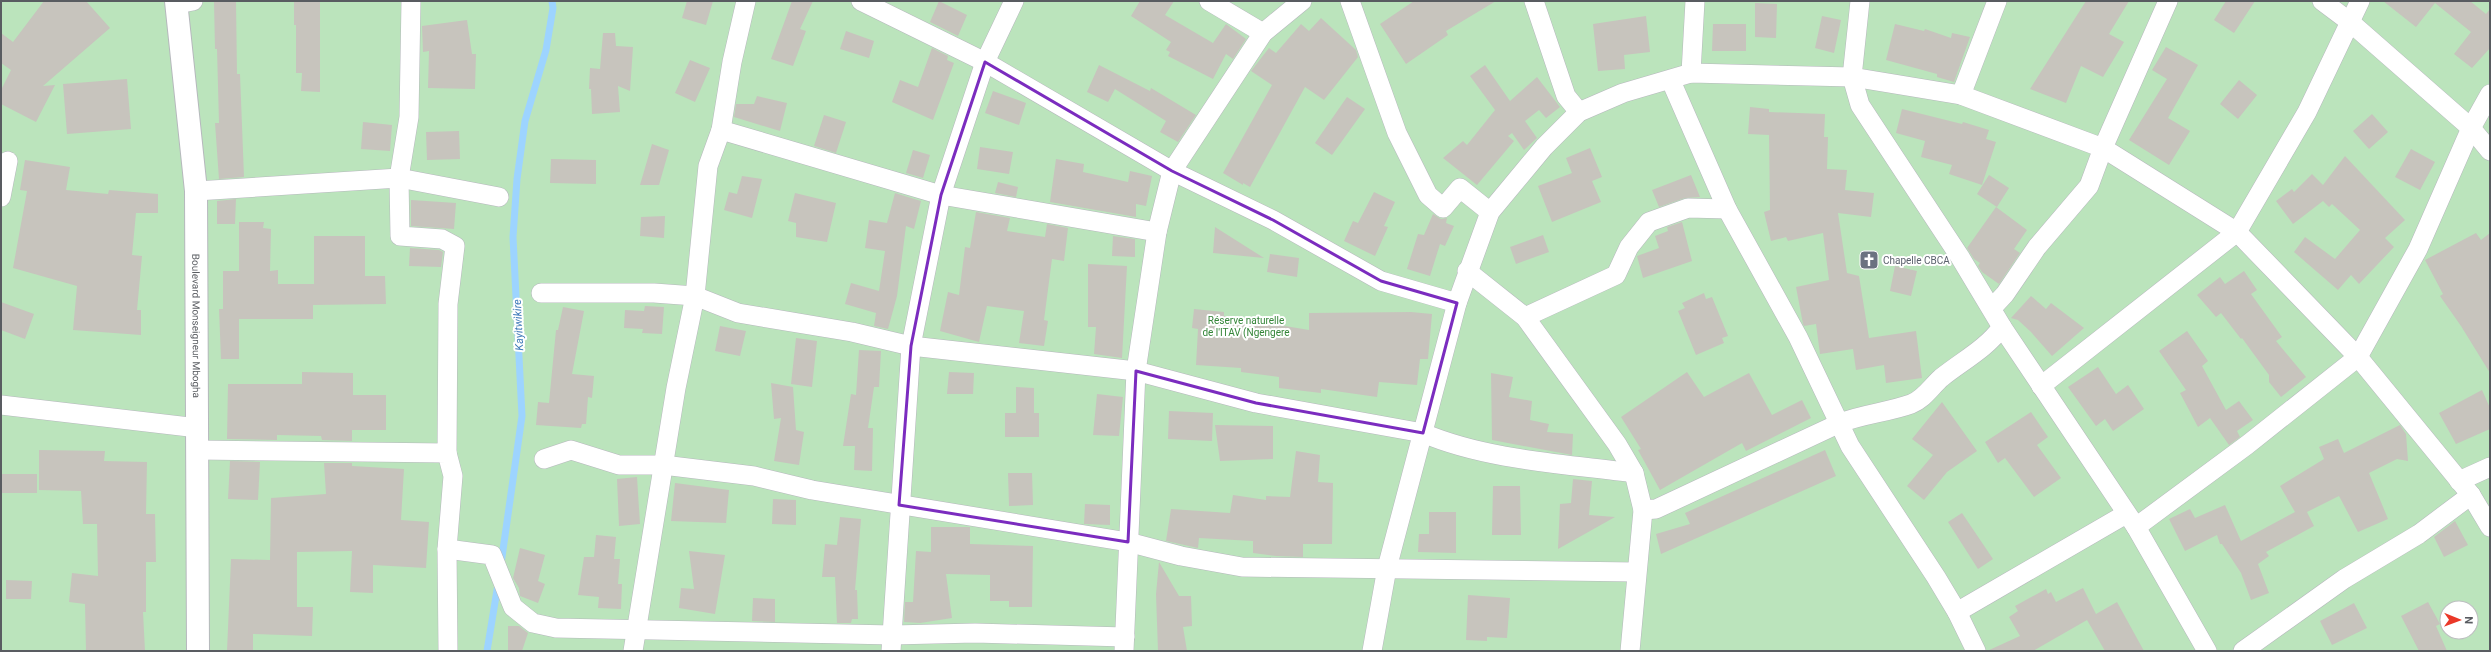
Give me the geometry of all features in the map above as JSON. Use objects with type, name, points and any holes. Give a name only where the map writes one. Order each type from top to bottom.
[{"type":"street","points":[[411,1],[409,117],[399,178],[400,236],[442,239],[455,246],[448,304],[447,453],[453,476],[447,549],[448,651]]},
{"type":"street","points":[[633,651],[676,388],[695,296],[708,166],[721,130],[732,62],[746,1]]},
{"type":"street","points":[[861,1],[985,62],[1172,171],[1273,220],[1381,281],[1457,303]]},
{"type":"street","points":[[892,643],[899,505],[911,346],[941,195],[985,62],[1014,1]]},
{"type":"street","points":[[1209,1],[1263,33]]},
{"type":"street","points":[[447,549],[492,555],[514,607],[533,623],[556,628],[636,630],[892,643],[975,633],[1124,644],[1136,371],[1157,232],[1172,171],[1263,33],[1302,1]]},
{"type":"street","points":[[1350,1],[1397,133],[1428,195],[1443,208],[1460,188],[1490,212]]},
{"type":"street","points":[[1534,1],[1566,96],[1580,112]]},
{"type":"street","points":[[1691,73],[1695,1]]},
{"type":"street","points":[[1860,1],[1852,77],[1860,105],[1992,308],[2002,327],[2131,521],[2207,651]]},
{"type":"street","points":[[1961,95],[1997,1]]},
{"type":"street","points":[[1992,308],[2005,294],[2037,247],[2089,186],[2103,148],[2168,1]]},
{"type":"street","points":[[2322,1],[2350,22],[2471,128],[2490,151]]},
{"type":"street","points":[[2041,386],[2237,232],[2307,112],[2360,1]]},
{"type":"street","name":"Boulevard Monseigneur Mbogha","points":[[182,2],[196,191],[198,651]]},
{"type":"street","points":[[1372,651],[1387,568],[1457,303],[1467,271],[1490,212],[1544,147],[1580,112],[1623,93],[1671,81],[1691,73],[1852,77],[1961,95],[2103,148],[2237,232],[2358,356],[2465,488],[2490,527]]},
{"type":"street","points":[[1671,81],[1727,209],[1798,337],[1850,446],[1957,612],[1976,651]]},
{"type":"street","points":[[1957,612],[2131,521],[2247,445],[2358,356],[2418,249],[2471,128],[2490,94]]},
{"type":"street","points":[[721,130],[941,195],[1157,232]]},
{"type":"street","points":[[1,197],[8,161]]},
{"type":"street","points":[[196,191],[399,178],[498,197]]},
{"type":"street","points":[[1525,317],[1616,275],[1629,248],[1650,222],[1688,208],[1727,209]]},
{"type":"street","points":[[1467,271],[1525,317],[1617,444],[1634,473],[1642,510],[1630,651]]},
{"type":"street","points":[[541,293],[654,293],[695,296],[738,313],[852,332],[911,346],[1136,371],[1256,403],[1423,433],[1439,440],[1506,456],[1634,473]]},
{"type":"street","points":[[1642,510],[1656,509],[1840,423],[1864,414],[1911,404],[1924,396],[1942,378],[1993,339],[2002,327]]},
{"type":"street","points":[[1,405],[198,428]]},
{"type":"street","points":[[198,450],[447,453]]},
{"type":"street","points":[[544,459],[571,450],[619,465],[663,466],[754,476],[812,490],[1128,542],[1181,556],[1242,567],[1636,572]]},
{"type":"street","points":[[2243,651],[2344,579],[2419,534],[2465,488],[2490,467]]},
{"type":"highlighted area","points":[[985,62],[1172,171],[1273,220],[1381,281],[1457,303],[1423,433],[1256,403],[1136,371],[1128,542],[899,505],[911,346],[941,195]]},
{"type":"green space","name":"Réserve naturelle de l'ITAV (Ngengere","points":[[1,1],[2490,1],[2490,651],[1,651]]},
{"type":"building","points":[[44,1],[86,1],[110,28],[43,86],[55,85],[36,122],[1,104],[1,90],[11,70],[1,63],[1,33],[13,42]]},
{"type":"building","points":[[294,1],[320,1],[320,92],[301,91],[302,73],[296,73],[296,25],[294,25]]},
{"type":"building","points":[[687,1],[713,1],[706,25],[682,18]]},
{"type":"building","points":[[792,1],[813,1],[800,29],[806,31],[793,66],[771,59]]},
{"type":"building","points":[[939,1],[967,15],[958,36],[930,22]]},
{"type":"building","points":[[1140,1],[1174,1],[1165,15],[1213,43],[1226,24],[1246,39],[1233,59],[1226,54],[1213,79],[1168,56],[1170,52],[1166,50],[1171,42],[1131,16]]},
{"type":"building","points":[[1414,1],[1496,1],[1446,31],[1448,35],[1406,64],[1380,24]]},
{"type":"building","points":[[2086,1],[2129,1],[2109,34],[2124,42],[2103,77],[2081,66],[2066,103],[2030,89]]},
{"type":"building","points":[[2226,1],[2255,1],[2234,33],[2214,20]]},
{"type":"building","points":[[2383,1],[2470,1],[2486,14],[2490,9],[2490,48],[2472,68],[2454,54],[2471,32],[2435,3],[2416,27]]},
{"type":"building","points":[[214,2],[236,2],[237,74],[240,74],[244,177],[219,179],[215,123],[219,123]]},
{"type":"building","points":[[1755,3],[1777,4],[1776,38],[1755,37]]},
{"type":"building","points":[[1646,16],[1650,52],[1624,55],[1625,69],[1598,71],[1593,24]]},
{"type":"building","points":[[1822,16],[1841,20],[1834,53],[1815,48]]},
{"type":"building","points":[[1321,18],[1356,50],[1358,57],[1324,100],[1305,87],[1250,187],[1243,183],[1243,185],[1223,173],[1272,85],[1251,71],[1269,48],[1276,53],[1301,24],[1309,31]]},
{"type":"building","points":[[467,20],[472,54],[476,54],[475,89],[428,88],[429,51],[423,52],[422,26]]},
{"type":"building","points":[[1713,24],[1746,24],[1746,51],[1712,51]]},
{"type":"building","points":[[1895,24],[1924,31],[1925,29],[1951,38],[1952,33],[1970,37],[1954,82],[1937,77],[1937,74],[1886,60]]},
{"type":"building","points":[[846,31],[874,41],[869,58],[840,49]]},
{"type":"building","points":[[603,33],[615,33],[616,46],[633,47],[630,91],[618,86],[620,112],[592,114],[591,89],[589,89],[590,68],[600,69]]},
{"type":"building","points":[[2166,47],[2198,65],[2168,118],[2190,131],[2169,165],[2129,140],[2167,79],[2152,70]]},
{"type":"building","points":[[932,48],[948,56],[947,60],[954,63],[933,120],[892,102],[900,80],[918,87]]},
{"type":"building","points":[[690,60],[710,68],[695,102],[675,93]]},
{"type":"building","points":[[1099,65],[1150,91],[1151,88],[1196,115],[1178,142],[1160,132],[1166,121],[1115,89],[1108,102],[1087,92]]},
{"type":"building","points":[[1485,65],[1510,101],[1537,77],[1560,107],[1546,118],[1539,110],[1525,121],[1537,138],[1524,150],[1512,133],[1508,136],[1514,141],[1477,185],[1443,158],[1463,141],[1467,145],[1495,110],[1470,76]]},
{"type":"building","points":[[127,79],[131,129],[67,134],[63,84]]},
{"type":"building","points":[[2239,80],[2257,95],[2238,119],[2220,104]]},
{"type":"building","points":[[993,91],[1026,103],[1019,125],[985,113]]},
{"type":"building","points":[[757,96],[787,103],[780,131],[734,117],[736,104],[754,104]]},
{"type":"building","points":[[1347,97],[1365,109],[1332,155],[1315,143]]},
{"type":"building","points":[[1750,107],[1769,109],[1769,112],[1825,114],[1824,137],[1828,137],[1827,169],[1847,170],[1845,190],[1874,193],[1871,217],[1838,213],[1847,273],[1859,276],[1869,338],[1916,331],[1922,378],[1886,383],[1884,365],[1856,370],[1853,349],[1820,354],[1816,324],[1804,326],[1796,287],[1829,280],[1823,233],[1788,241],[1786,237],[1771,241],[1764,212],[1770,210],[1769,135],[1748,134]]},
{"type":"building","points":[[1902,109],[1962,124],[1963,122],[1989,130],[1986,139],[1996,142],[1982,185],[1949,174],[1952,165],[1921,157],[1925,141],[1896,133]]},
{"type":"building","points":[[2372,114],[2388,132],[2369,149],[2353,131]]},
{"type":"building","points":[[824,115],[846,122],[836,153],[814,146]]},
{"type":"building","points":[[363,122],[392,125],[390,151],[361,149]]},
{"type":"building","points":[[459,131],[460,159],[427,160],[426,132]]},
{"type":"building","points":[[652,144],[669,150],[659,185],[640,185]]},
{"type":"building","points":[[980,147],[1013,152],[1009,174],[977,169]]},
{"type":"building","points":[[1590,148],[1602,177],[1592,181],[1601,202],[1552,222],[1538,186],[1572,173],[1566,158]]},
{"type":"building","points":[[2411,149],[2435,162],[2420,190],[2395,177]]},
{"type":"building","points":[[913,150],[930,155],[923,178],[906,173]]},
{"type":"building","points":[[2345,156],[2405,220],[2385,238],[2394,247],[2359,284],[2351,275],[2338,290],[2294,252],[2305,237],[2335,259],[2360,230],[2332,204],[2329,207],[2323,201],[2293,224],[2276,201],[2292,189],[2294,192],[2312,174],[2323,185]]},
{"type":"building","points":[[551,159],[596,160],[596,184],[550,183]]},
{"type":"building","points":[[1056,159],[1084,164],[1083,172],[1128,182],[1130,171],[1152,176],[1146,206],[1136,204],[1136,217],[1050,202]]},
{"type":"building","points":[[25,160],[70,167],[66,190],[108,194],[109,190],[158,194],[158,213],[136,213],[132,255],[142,256],[137,310],[141,310],[141,335],[73,330],[77,286],[13,268],[27,191],[20,190]]},
{"type":"building","points":[[1691,175],[1700,197],[1685,198],[1659,207],[1652,190]]},
{"type":"building","points":[[1989,175],[2009,188],[1997,207],[1977,194]]},
{"type":"building","points":[[742,176],[762,179],[752,218],[724,210],[729,192],[737,194]]},
{"type":"building","points":[[998,182],[1018,187],[1016,197],[995,193]]},
{"type":"building","points":[[1374,192],[1395,202],[1384,226],[1388,227],[1375,256],[1344,241],[1353,221],[1358,223]]},
{"type":"building","points":[[795,193],[836,203],[827,242],[796,237],[796,223],[788,221]]},
{"type":"building","points":[[895,193],[921,201],[914,229],[906,226],[897,296],[888,329],[874,326],[876,313],[845,304],[851,283],[879,291],[885,251],[865,248],[869,220],[887,223]]},
{"type":"building","points":[[236,199],[235,224],[217,224],[217,201]]},
{"type":"building","points":[[411,200],[456,203],[454,229],[411,226]]},
{"type":"building","points":[[1996,207],[2027,230],[2014,249],[2020,253],[1999,284],[1982,272],[1978,266],[1980,263],[1974,259],[1967,248]]},
{"type":"building","points":[[976,212],[1010,218],[1007,231],[1045,237],[1047,224],[1068,228],[1064,261],[1052,259],[1044,320],[1048,321],[1044,346],[1019,343],[1024,311],[987,306],[979,342],[940,331],[948,292],[959,295],[965,247],[970,248]]},
{"type":"building","points":[[1433,214],[1441,219],[1447,218],[1446,223],[1454,226],[1445,246],[1440,244],[1430,276],[1407,269],[1418,234],[1424,235]]},
{"type":"building","points":[[665,216],[664,238],[640,236],[641,217]]},
{"type":"building","points":[[239,222],[264,222],[263,228],[271,229],[270,271],[278,270],[278,284],[314,284],[314,236],[365,236],[365,276],[385,276],[386,304],[313,305],[313,319],[239,319],[239,359],[221,359],[219,309],[223,309],[223,271],[239,271]]},
{"type":"building","points":[[1682,222],[1692,261],[1643,278],[1637,256],[1659,248],[1655,236],[1668,231],[1667,227]]},
{"type":"building","points":[[1215,227],[1264,258],[1213,253]]},
{"type":"building","points":[[2476,233],[2481,240],[2490,233],[2490,373],[2461,326],[2440,296],[2443,294],[2425,260]]},
{"type":"building","points":[[1543,235],[1549,252],[1516,264],[1510,247]]},
{"type":"building","points":[[1113,236],[1135,239],[1135,257],[1112,256]]},
{"type":"building","points":[[410,248],[439,250],[443,252],[441,267],[409,266]]},
{"type":"building","points":[[1270,254],[1299,258],[1297,277],[1267,272]]},
{"type":"building","points":[[1088,264],[1127,266],[1122,358],[1094,354],[1096,327],[1088,327]]},
{"type":"building","points":[[1895,266],[1917,271],[1911,296],[1890,291]]},
{"type":"building","points":[[2244,271],[2257,290],[2251,294],[2282,337],[2276,341],[2306,377],[2281,397],[2269,382],[2269,375],[2242,338],[2241,339],[2221,313],[2216,317],[2197,295],[2220,277],[2225,284]]},
{"type":"building","points":[[1704,293],[1706,299],[1712,297],[1728,336],[1722,338],[1724,343],[1696,355],[1678,311],[1685,308],[1682,303]]},
{"type":"building","points":[[2031,296],[2046,309],[2051,303],[2084,328],[2052,356],[2031,332],[2018,320],[2011,318]]},
{"type":"building","points":[[1,302],[34,314],[25,339],[1,330]]},
{"type":"building","points":[[645,306],[664,307],[662,334],[642,333],[643,329],[624,328],[625,310],[644,311]]},
{"type":"building","points":[[563,307],[584,311],[572,374],[594,376],[592,398],[588,397],[586,424],[582,424],[581,428],[536,425],[538,402],[549,403],[556,330],[558,330]]},
{"type":"building","points":[[1194,309],[1224,312],[1224,316],[1309,330],[1309,313],[1411,312],[1432,314],[1428,359],[1420,359],[1417,385],[1379,382],[1377,397],[1321,389],[1321,393],[1279,388],[1279,377],[1241,372],[1241,368],[1196,365],[1198,329],[1192,328]]},
{"type":"building","points":[[720,326],[746,331],[740,356],[715,351]]},
{"type":"building","points":[[2187,331],[2208,361],[2202,366],[2226,410],[2239,401],[2253,420],[2237,431],[2240,437],[2229,445],[2210,418],[2198,427],[2180,393],[2186,390],[2159,351]]},
{"type":"building","points":[[796,338],[817,341],[812,387],[791,384]]},
{"type":"building","points":[[859,350],[881,351],[879,387],[874,387],[868,428],[873,428],[872,471],[854,470],[855,446],[843,446],[851,394],[856,395]]},
{"type":"building","points":[[2098,367],[2116,394],[2128,385],[2144,409],[2113,431],[2105,419],[2096,426],[2068,387]]},
{"type":"building","points":[[302,372],[353,373],[353,395],[386,395],[386,430],[352,430],[352,441],[322,440],[321,436],[277,435],[277,440],[227,439],[228,384],[302,384]]},
{"type":"building","points":[[949,372],[974,373],[973,394],[947,394]]},
{"type":"building","points":[[1687,372],[1704,397],[1749,373],[1772,415],[1802,400],[1811,418],[1746,451],[1742,443],[1660,490],[1638,450],[1641,449],[1621,417]]},
{"type":"building","points":[[1491,373],[1513,377],[1509,397],[1532,401],[1530,420],[1549,424],[1547,432],[1573,434],[1572,455],[1492,440]]},
{"type":"building","points":[[771,383],[793,387],[796,430],[804,432],[799,465],[774,461],[781,418],[774,419]]},
{"type":"building","points":[[1016,387],[1034,388],[1034,413],[1039,413],[1039,437],[1005,437],[1005,413],[1016,413]]},
{"type":"building","points":[[2482,390],[2490,408],[2490,429],[2456,444],[2439,413]]},
{"type":"building","points":[[1097,394],[1123,397],[1119,436],[1093,435]]},
{"type":"building","points":[[1942,402],[1977,451],[1947,472],[1924,500],[1907,486],[1933,455],[1912,439]]},
{"type":"building","points":[[1169,411],[1213,413],[1212,441],[1168,439]]},
{"type":"building","points":[[2031,412],[2048,437],[2037,445],[2061,478],[2034,497],[2005,458],[1998,463],[1985,442]]},
{"type":"building","points":[[1215,425],[1273,426],[1273,459],[1220,461]]},
{"type":"building","points":[[2400,425],[2406,434],[2408,461],[2397,459],[2369,473],[2388,519],[2358,532],[2339,496],[2307,512],[2314,526],[2266,552],[2269,556],[2258,564],[2269,593],[2251,600],[2241,573],[2222,544],[2220,544],[2217,535],[2185,551],[2169,519],[2190,509],[2195,518],[2225,505],[2241,541],[2295,512],[2280,486],[2324,459],[2319,447],[2338,439],[2344,453]]},
{"type":"building","points":[[39,450],[105,451],[104,461],[147,462],[146,514],[155,514],[156,562],[146,562],[146,612],[143,612],[145,651],[86,651],[85,604],[69,602],[72,573],[98,576],[97,524],[83,524],[81,491],[39,490]]},
{"type":"building","points":[[1825,450],[1836,476],[1661,554],[1656,534],[1690,524],[1685,513]]},
{"type":"building","points":[[1296,451],[1320,455],[1318,482],[1333,483],[1332,544],[1303,544],[1303,557],[1253,553],[1253,541],[1199,538],[1198,548],[1166,541],[1171,509],[1230,513],[1233,495],[1266,500],[1266,496],[1290,497]]},
{"type":"building","points":[[230,461],[260,462],[258,500],[228,499]]},
{"type":"building","points":[[324,463],[352,463],[352,466],[404,469],[401,520],[429,522],[426,568],[373,565],[373,593],[350,592],[352,551],[297,552],[297,607],[313,607],[312,636],[253,634],[253,651],[227,651],[231,559],[270,560],[271,498],[326,494]]},
{"type":"building","points":[[1008,473],[1032,473],[1033,505],[1009,506]]},
{"type":"building","points":[[1,474],[37,474],[37,493],[1,493]]},
{"type":"building","points":[[637,477],[640,524],[619,526],[617,479]]},
{"type":"building","points":[[1573,479],[1592,481],[1589,515],[1615,517],[1558,549],[1560,504],[1571,503]]},
{"type":"building","points":[[675,483],[729,490],[726,523],[671,521]]},
{"type":"building","points":[[1493,486],[1520,486],[1521,535],[1492,535]]},
{"type":"building","points":[[773,499],[796,500],[796,525],[772,524]]},
{"type":"building","points":[[1085,504],[1110,505],[1110,525],[1084,524]]},
{"type":"building","points":[[1429,512],[1456,512],[1456,553],[1418,552],[1419,534],[1429,534]]},
{"type":"building","points":[[1962,513],[1993,559],[1978,569],[1948,522]]},
{"type":"building","points":[[840,517],[861,519],[855,590],[857,590],[858,619],[852,619],[851,623],[837,623],[835,577],[822,577],[825,544],[837,545]]},
{"type":"building","points":[[2455,521],[2468,545],[2444,557],[2434,537]]},
{"type":"building","points":[[931,527],[970,527],[970,544],[1033,546],[1032,607],[1009,607],[1009,601],[990,601],[990,575],[946,574],[952,618],[920,623],[904,622],[905,602],[913,602],[916,551],[931,552]]},
{"type":"building","points":[[596,535],[616,537],[614,559],[620,559],[618,584],[622,584],[621,609],[598,608],[599,597],[578,595],[584,557],[594,557]]},
{"type":"building","points":[[520,548],[545,555],[538,581],[545,584],[538,603],[520,596],[519,588],[513,578]]},
{"type":"building","points":[[689,551],[725,555],[715,614],[679,608],[681,588],[694,589]]},
{"type":"building","points":[[1159,562],[1179,596],[1191,596],[1192,626],[1183,627],[1187,651],[1158,651],[1156,594]]},
{"type":"building","points":[[6,580],[32,581],[31,599],[6,599]]},
{"type":"building","points":[[2083,588],[2096,614],[2117,602],[2144,651],[2105,651],[2087,620],[2033,651],[1987,651],[2020,636],[2009,617],[2018,611],[2015,606],[2046,589],[2048,594],[2051,592],[2056,602]]},
{"type":"building","points":[[1468,595],[1510,598],[1507,638],[1487,637],[1487,641],[1466,640]]},
{"type":"building","points":[[753,598],[775,599],[775,622],[752,621]]},
{"type":"building","points":[[2428,602],[2439,622],[2439,624],[2436,626],[2439,633],[2439,640],[2442,640],[2447,651],[2419,651],[2401,616]]},
{"type":"building","points":[[2354,603],[2367,628],[2332,645],[2320,621]]},
{"type":"building","points":[[508,626],[519,626],[528,633],[522,651],[508,651]]},
{"type":"waterway","name":"Kayitwikire","points":[[501,564],[522,416],[513,237],[517,179],[525,121],[546,50],[553,8],[552,1]]},
{"type":"waterway","name":"Kayitwikire","points":[[487,651],[498,584]]},
{"type":"place","name":"Chapelle CBCA","points":[[1869,260]]}]
